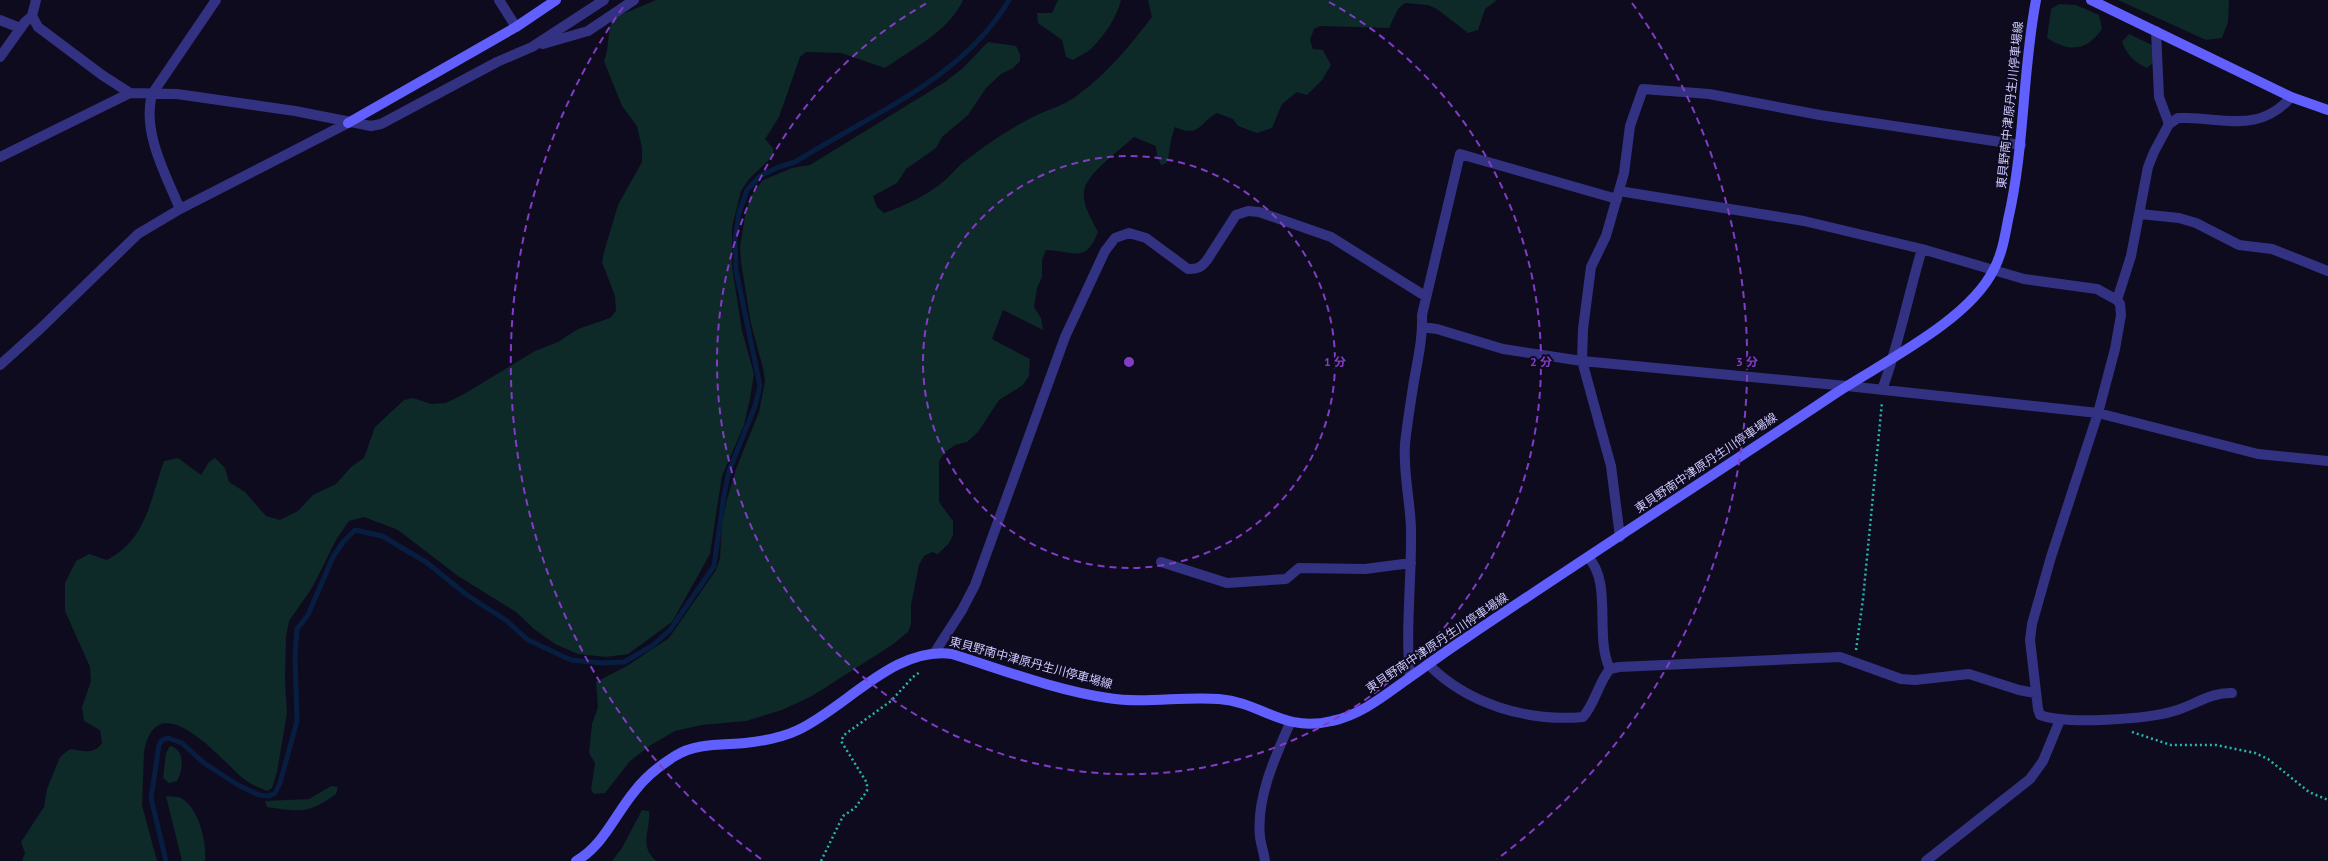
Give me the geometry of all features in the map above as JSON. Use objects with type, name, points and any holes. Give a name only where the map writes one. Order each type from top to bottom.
[{"type":"main road","points":[[348,123],[516,26],[556,0]]},
{"type":"main road","name":"東貝野南中津原丹生川停車場線","points":[[576,861],[594,848],[634,792],[649,775],[676,755],[690,749],[715,744],[772,740],[796,731],[814,722],[900,663],[935,652],[952,654],[1050,684],[1105,698],[1124,700],[1221,699],[1240,704],[1290,723],[1311,724],[1334,721],[1379,700],[1428,664],[1588,557],[1956,315],[1978,294],[1993,271],[2014,195],[2021,145],[2030,40],[2036,0]]},
{"type":"main road","points":[[2091,0],[2291,97],[2328,110]]},
{"type":"street","points":[[0,57],[20,28],[32,16],[36,0]]},
{"type":"street","points":[[180,209],[152,137],[148,110],[152,94],[216,0]]},
{"type":"street","points":[[499,0],[516,26]]},
{"type":"street","points":[[532,47],[604,0]]},
{"type":"street","points":[[0,157],[130,93],[177,94],[288,110],[348,123],[371,126],[381,124],[497,62],[532,47],[588,31],[634,0]]},
{"type":"street","points":[[32,16],[38,27],[102,75],[130,93]]},
{"type":"street","points":[[0,20],[20,28]]},
{"type":"street","points":[[2156,31],[2159,97],[2169,124]]},
{"type":"street","points":[[1620,537],[1611,466],[1582,361],[1583,329],[1591,267],[1604,242],[1618,195],[1624,173],[1630,126],[1643,88],[1709,94],[1820,115],[2021,145]]},
{"type":"street","points":[[2232,692],[2220,692],[2185,707],[2161,714],[2060,720],[2040,715],[2035,693],[2030,640],[2032,624],[2051,557],[2098,413],[2115,349],[2121,314],[2117,300],[2131,256],[2148,167],[2162,133],[2169,124],[2178,118],[2246,122],[2258,120],[2277,112],[2291,97]]},
{"type":"street","points":[[0,365],[40,329],[138,234],[180,209],[348,123]]},
{"type":"street","points":[[1410,677],[1407,648],[1410,607],[1411,527],[1404,463],[1413,386],[1422,341],[1422,315],[1460,154],[1618,195],[1777,216],[1922,249],[2024,279],[2097,289],[2117,300]]},
{"type":"street","points":[[935,652],[962,610],[975,586],[1065,337],[1100,260],[1115,238],[1129,233],[1146,238],[1188,269],[1196,269],[1202,266],[1207,260],[1236,215],[1248,211],[1259,212],[1331,237],[1426,296]]},
{"type":"street","points":[[2140,214],[2179,218],[2196,223],[2239,244],[2272,249],[2328,271]]},
{"type":"street","points":[[1882,390],[1894,356],[1908,294],[1922,249]]},
{"type":"street","points":[[1422,327],[1437,329],[1503,349],[1582,361],[1847,386],[2098,413],[2258,454],[2328,461]]},
{"type":"street","points":[[1588,557],[1598,572],[1605,655],[1610,669]]},
{"type":"street","points":[[1161,562],[1227,583],[1286,578],[1299,568],[1365,569],[1411,563]]},
{"type":"street","points":[[1428,664],[1449,682],[1489,704],[1510,711],[1531,715],[1584,717],[1589,710],[1605,675],[1610,669],[1813,658],[1840,658],[1853,660],[1901,679],[1914,680],[1969,674],[2019,690],[2035,693]]},
{"type":"street","points":[[1926,861],[2030,779],[2043,761],[2060,720]]},
{"type":"street","points":[[1265,861],[1260,836],[1261,808],[1270,774],[1290,723]]},
{"type":"path","points":[[1853,660],[1863,599],[1882,390]]},
{"type":"path","points":[[821,861],[844,816],[855,808],[867,791],[867,783],[842,741],[844,735],[891,701],[913,677],[926,669]]},
{"type":"path","points":[[2127,730],[2170,745],[2216,745],[2255,752],[2273,762],[2309,792],[2328,800]]},
{"type":"green space","points":[[656,0],[963,0],[949,21],[939,30],[885,68],[841,53],[806,52],[800,57],[779,117],[765,139],[773,148],[773,156],[749,179],[741,191],[732,227],[732,267],[742,331],[754,374],[744,425],[722,476],[710,554],[672,622],[628,654],[606,657],[578,654],[555,644],[534,629],[516,612],[458,576],[398,530],[364,517],[349,521],[336,540],[312,588],[289,621],[286,637],[285,680],[287,713],[277,772],[272,788],[267,791],[244,779],[216,752],[187,730],[173,724],[161,724],[151,733],[144,752],[142,805],[157,861],[22,861],[25,853],[21,842],[44,807],[47,789],[60,757],[70,749],[92,751],[99,747],[102,743],[100,730],[84,721],[82,707],[91,681],[90,667],[65,611],[65,583],[76,561],[89,554],[107,560],[131,541],[139,530],[145,517],[164,461],[178,458],[201,475],[209,462],[215,458],[225,468],[229,482],[245,492],[266,516],[280,520],[298,511],[313,495],[336,484],[351,467],[364,458],[375,427],[404,400],[413,398],[431,404],[446,403],[464,394],[535,351],[558,342],[578,329],[610,318],[616,311],[615,296],[602,262],[618,205],[642,162],[642,148],[637,126],[622,106],[604,61],[613,18]]},
{"type":"green space","points":[[1058,0],[1121,0],[1110,26],[1097,43],[1090,50],[1073,60],[1066,57],[1062,40],[1038,23],[1037,13],[1052,13]]},
{"type":"green space","points":[[1148,0],[1497,0],[1485,9],[1478,30],[1468,33],[1437,9],[1428,5],[1405,3],[1398,9],[1389,28],[1320,26],[1314,29],[1310,40],[1313,49],[1323,50],[1331,65],[1322,80],[1307,95],[1297,92],[1282,104],[1272,128],[1257,133],[1238,126],[1233,119],[1217,113],[1195,130],[1183,130],[1175,127],[1167,163],[1161,165],[1157,156],[1156,146],[1134,137],[1097,169],[1086,184],[1084,191],[1084,202],[1098,232],[1093,242],[1084,252],[1072,253],[1046,250],[1042,260],[1042,277],[1037,288],[1034,307],[1041,318],[1043,330],[1003,310],[992,339],[1030,359],[1029,376],[1023,385],[999,400],[978,432],[967,442],[955,445],[945,452],[939,461],[939,502],[953,521],[953,535],[949,543],[938,554],[932,552],[924,556],[919,565],[911,605],[911,624],[908,632],[892,645],[812,696],[782,710],[746,721],[702,725],[675,731],[651,745],[630,761],[605,793],[594,794],[591,790],[595,763],[589,753],[592,724],[598,707],[596,682],[627,666],[669,638],[716,570],[720,558],[722,524],[727,499],[736,469],[759,412],[765,381],[751,324],[740,247],[750,197],[763,180],[792,168],[810,165],[945,82],[963,68],[988,42],[1016,46],[1020,54],[1020,61],[1013,68],[1001,74],[986,88],[968,115],[942,137],[936,148],[906,169],[897,183],[873,196],[877,207],[884,213],[925,195],[948,178],[962,163],[1000,136],[1039,114],[1060,106],[1090,86],[1118,58],[1152,17]]},
{"type":"green space","points":[[2118,0],[2229,0],[2228,22],[2222,38],[2206,40]]},
{"type":"green space","points":[[2059,4],[2076,5],[2099,15],[2102,29],[2096,37],[2083,46],[2070,47],[2055,43],[2047,38],[2051,9]]},
{"type":"green space","points":[[2129,34],[2152,45],[2153,63],[2147,68],[2132,58],[2124,47],[2122,42]]},
{"type":"green space","points":[[170,746],[179,752],[182,767],[177,781],[169,783],[163,778],[166,753]]},
{"type":"green space","points":[[331,786],[338,787],[336,794],[318,805],[304,810],[288,810],[267,807],[265,801],[309,799]]},
{"type":"green space","points":[[166,796],[181,798],[193,810],[203,836],[205,845],[205,861],[182,861]]},
{"type":"green space","points":[[642,810],[649,811],[646,843],[651,855],[656,861],[612,861],[622,848]]},
{"type":"waterway","points":[[166,861],[151,798],[159,745],[162,740],[168,738],[182,743],[204,763],[238,785],[259,795],[269,796],[275,793],[280,783],[297,721],[295,656],[297,629],[308,615],[333,557],[343,542],[355,530],[382,536],[426,562],[467,595],[507,621],[528,640],[571,660],[602,663],[624,662],[652,646],[670,630],[714,566],[729,471],[755,406],[760,386],[736,270],[735,240],[739,213],[747,190],[760,176],[779,167],[795,162],[883,111],[941,73],[967,52],[990,27],[1009,0]]}]
